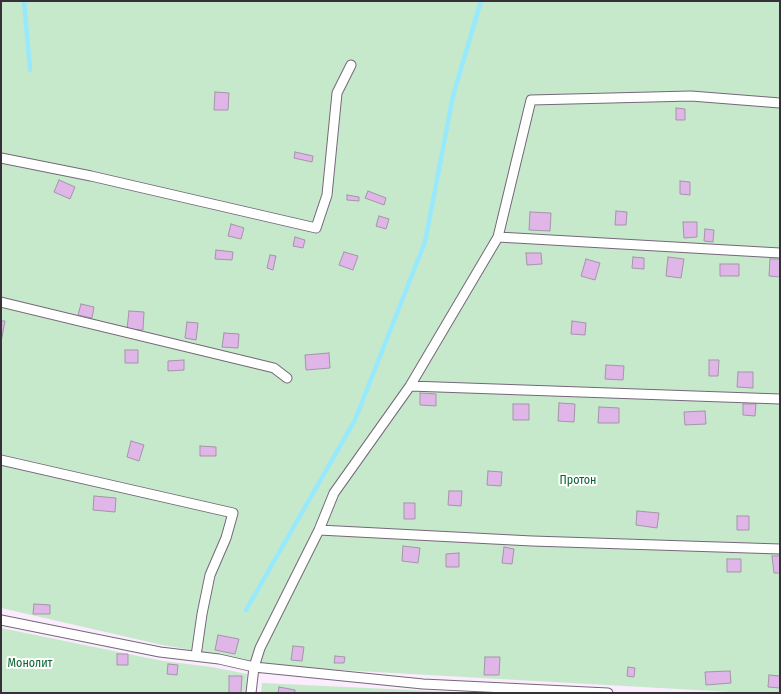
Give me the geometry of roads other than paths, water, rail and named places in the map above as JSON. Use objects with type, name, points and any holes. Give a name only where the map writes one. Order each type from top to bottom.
[{"type":"lane","points":[[1,158],[91,176],[316,228],[327,195],[337,93],[351,65]]},
{"type":"lane","points":[[252,693],[254,668],[260,648],[319,530],[334,493],[410,386],[498,237],[531,100],[691,96],[780,103]]},
{"type":"lane","points":[[498,237],[780,253]]},
{"type":"lane","points":[[1,302],[274,368],[287,378]]},
{"type":"lane","points":[[410,386],[780,399]]},
{"type":"lane","points":[[1,460],[233,513],[226,538],[210,575],[202,614],[196,656]]},
{"type":"lane","points":[[319,530],[532,540],[780,549]]},
{"type":"lane","points":[[1,620],[160,652],[219,659],[254,668],[423,684],[608,693]]},
{"type":"waterway","points":[[24,1],[30,70]]},
{"type":"waterway","points":[[246,610],[355,420],[425,242],[453,96],[481,1]]},
{"type":"park label","name":"Протон","points":[[578,481]]},
{"type":"park label","name":"Монолит","points":[[30,664]]}]
